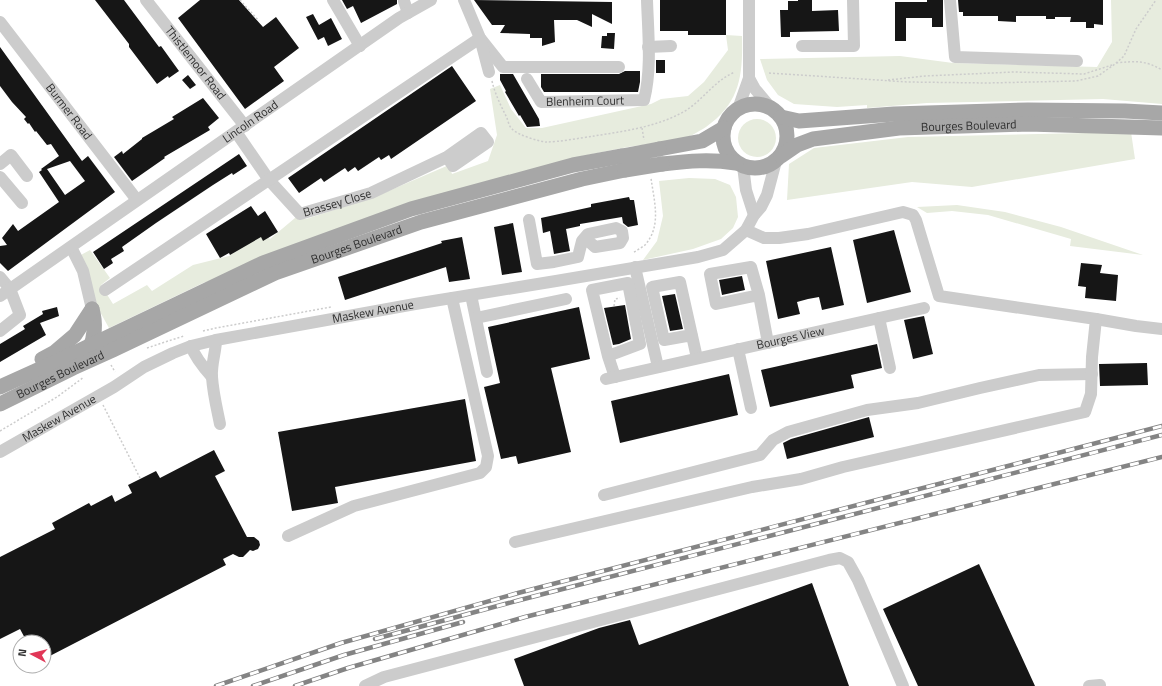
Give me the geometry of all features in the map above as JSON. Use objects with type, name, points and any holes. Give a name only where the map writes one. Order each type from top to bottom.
[{"type":"main road","points":[[751,104],[761,105],[776,113],[786,126],[786,146],[778,158],[770,165],[761,168],[752,168],[740,164],[727,152],[724,144],[724,128],[728,119],[738,109],[751,104]]},
{"type":"main road","name":"Bourges Boulevard","points":[[776,113],[799,121],[894,114],[1028,110],[1162,113]]},
{"type":"main road","name":"Bourges Boulevard","points":[[778,158],[797,145],[813,139],[899,128],[1028,124],[1162,128]]},
{"type":"main road","name":"Bourges Boulevard","points":[[0,404],[81,364],[275,273],[421,222],[582,179],[659,149],[702,141],[724,128]]},
{"type":"main road","name":"Bourges Boulevard","points":[[0,386],[92,345],[263,263],[411,209],[573,165],[624,163],[662,164],[697,160],[718,160],[740,164]]},
{"type":"main road","points":[[81,364],[86,359],[94,340],[94,317],[92,309]]},
{"type":"main road","points":[[0,386],[54,352],[75,335],[92,309]]},
{"type":"street","name":"Thistlemoor Road","points":[[146,0],[241,129]]},
{"type":"street","points":[[333,0],[360,46]]},
{"type":"street","name":"Lincoln Road","points":[[5,292],[399,18],[431,0]]},
{"type":"street","points":[[464,0],[475,41],[489,72]]},
{"type":"street","points":[[647,0],[648,47],[671,46]]},
{"type":"street","points":[[738,109],[749,78],[749,0]]},
{"type":"street","points":[[802,46],[854,46],[853,0]]},
{"type":"street","points":[[950,0],[955,57],[1077,61]]},
{"type":"street","points":[[404,1],[408,13]]},
{"type":"street","name":"Burmer Road","points":[[0,22],[137,200]]},
{"type":"street","points":[[475,41],[503,66],[619,67]]},
{"type":"street","points":[[105,290],[475,41]]},
{"type":"street","name":"Blenheim Court","points":[[527,79],[541,102],[644,100],[647,88],[648,47]]},
{"type":"street","points":[[749,78],[776,113]]},
{"type":"street","name":"Brassey Close","points":[[241,129],[269,180],[300,214],[371,193],[447,157]]},
{"type":"street","points":[[0,164],[11,155],[27,176]]},
{"type":"street","name":"Maskew Avenue","points":[[0,452],[114,387],[144,367],[191,346],[216,340],[452,298],[635,268],[723,250],[746,230],[754,215],[761,207],[767,195],[778,158]]},
{"type":"street","points":[[740,164],[754,215]]},
{"type":"street","points":[[0,177],[22,203]]},
{"type":"street","points":[[746,230],[764,238],[779,238],[808,234],[903,212],[908,213],[913,215],[916,220],[938,296],[1162,329]]},
{"type":"street","points":[[530,220],[537,264],[578,257],[582,241],[585,238]]},
{"type":"street","points":[[71,247],[82,271],[92,309]]},
{"type":"street","points":[[554,262],[556,281]]},
{"type":"street","points":[[635,268],[658,367]]},
{"type":"street","points":[[0,277],[5,292],[20,315],[0,331]]},
{"type":"street","points":[[692,335],[664,340],[652,287],[680,282],[692,335],[697,358]]},
{"type":"street","points":[[628,283],[640,344],[608,356],[592,290],[628,283]]},
{"type":"street","points":[[471,295],[487,372]]},
{"type":"street","points":[[759,295],[768,343]]},
{"type":"street","points":[[288,536],[354,506],[480,472],[486,467],[488,456],[452,298]]},
{"type":"street","points":[[476,318],[566,299]]},
{"type":"street","name":"Bourges View","points":[[608,356],[610,378],[924,308]]},
{"type":"street","points":[[878,318],[890,368]]},
{"type":"street","points":[[515,542],[752,487],[801,480],[843,467],[1085,412],[1091,394],[1092,357],[1096,319]]},
{"type":"street","points":[[216,340],[212,377],[220,424]]},
{"type":"street","points":[[191,346],[205,370],[212,377]]},
{"type":"street","points":[[738,349],[751,408]]},
{"type":"street","points":[[604,495],[760,455],[772,440],[788,432],[867,410],[918,403],[1039,375],[1092,374]]},
{"type":"street","points":[[365,686],[384,677],[840,558],[848,562],[858,580],[903,686]]},
{"type":"path","points":[[240,0],[259,21]]},
{"type":"path","points":[[243,3],[246,0]]},
{"type":"path","points":[[769,73],[908,82],[987,83],[1076,81],[1098,76],[1124,56],[1136,29],[1155,0]]},
{"type":"path","points":[[883,80],[925,76],[1014,72],[1084,74],[1115,64],[1137,61],[1154,65],[1162,70]]},
{"type":"path","points":[[489,72],[494,89],[512,129],[528,138],[546,142],[642,128],[665,121],[686,111],[719,82],[735,72]]},
{"type":"path","points":[[642,128],[644,140]]},
{"type":"path","points":[[634,252],[644,245],[653,232],[656,217],[651,177]]},
{"type":"path","points":[[614,306],[615,299]]},
{"type":"path","points":[[111,365],[115,373]]},
{"type":"path","points":[[102,403],[140,478]]},
{"type":"shaded area","points":[[1111,0],[1162,0],[1162,104],[1103,99],[927,103],[867,108],[867,105],[837,107],[794,104],[778,95],[767,80],[760,59],[900,56],[953,63],[1097,67],[1112,42]]},
{"type":"shaded area","points":[[726,35],[742,36],[742,64],[737,88],[733,98],[717,118],[706,127],[686,138],[621,148],[574,158],[203,283],[109,328],[94,301],[79,256],[90,250],[110,278],[101,285],[113,304],[147,285],[152,291],[193,265],[229,256],[263,232],[270,239],[295,218],[306,219],[372,198],[449,165],[452,174],[488,161],[497,135],[490,89],[500,85],[511,109],[526,128],[542,128],[651,104],[661,99],[688,96],[704,82],[728,50]]},
{"type":"shaded area","points":[[753,119],[761,119],[771,124],[775,131],[775,145],[771,152],[761,157],[753,157],[743,152],[741,149],[738,142],[738,134],[743,124],[746,122]]},
{"type":"shaded area","points":[[1131,132],[1135,159],[972,187],[912,182],[787,200],[789,164],[814,148],[908,137]]},
{"type":"shaded area","points":[[689,178],[715,179],[730,185],[736,197],[738,217],[733,228],[721,239],[693,249],[643,260],[657,241],[663,216],[659,181]]},
{"type":"shaded area","points":[[957,205],[1005,212],[1061,227],[1143,255],[1070,246],[1071,239],[988,215],[952,211],[927,213],[917,207]]},
{"type":"building","points":[[95,0],[124,0],[179,71],[169,78],[168,76],[157,84],[129,47],[129,44]]},
{"type":"building","points":[[200,0],[239,0],[263,27],[276,17],[299,48],[274,67],[284,81],[245,109],[178,18]]},
{"type":"building","points":[[342,0],[397,0],[397,4],[361,23],[353,6],[347,9]]},
{"type":"building","points":[[474,0],[612,2],[612,24],[592,14],[592,27],[577,20],[554,20],[555,42],[542,46],[542,38],[530,38],[530,34],[500,33],[505,25],[492,25]]},
{"type":"building","points":[[660,0],[726,0],[726,35],[688,35],[688,31],[660,31]]},
{"type":"building","points":[[812,0],[812,11],[838,10],[839,31],[790,32],[790,37],[781,37],[780,10],[788,10],[788,1]]},
{"type":"building","points":[[927,0],[943,0],[943,27],[932,27],[932,18],[906,18],[906,41],[895,41],[895,2],[927,2]]},
{"type":"building","points":[[958,0],[1103,0],[1103,25],[1094,24],[1094,28],[1086,28],[1086,22],[1070,22],[1071,17],[1055,17],[1055,19],[1046,19],[1046,16],[1016,16],[1016,22],[998,21],[998,16],[963,16],[963,12],[959,12]]},
{"type":"building","points":[[313,14],[319,25],[331,18],[342,39],[328,46],[324,37],[318,40],[306,17]]},
{"type":"building","points":[[607,33],[615,33],[614,49],[601,48],[602,36],[607,36]]},
{"type":"building","points":[[0,47],[82,161],[88,156],[115,192],[8,271],[0,263],[0,246],[7,245],[2,238],[13,224],[18,231],[59,202],[39,172],[59,156],[51,144],[47,145],[29,123],[28,124],[24,119],[26,117],[0,86]],"holes":[[[70,161],[85,181],[65,195],[47,169]]]},
{"type":"building","points":[[656,60],[665,60],[665,73],[656,73]]},
{"type":"building","points":[[452,66],[476,101],[391,159],[389,155],[381,160],[379,157],[358,171],[355,167],[348,172],[345,168],[324,182],[321,178],[299,193],[288,178]]},
{"type":"building","points":[[625,71],[640,71],[638,92],[544,92],[541,87],[541,74],[619,74]]},
{"type":"building","points":[[500,74],[513,74],[539,119],[540,126],[527,127],[505,92],[506,91],[500,80]]},
{"type":"building","points":[[188,75],[196,85],[190,89],[182,80]]},
{"type":"building","points":[[203,98],[219,118],[208,127],[210,130],[164,157],[165,158],[132,181],[114,157],[122,151],[123,154],[142,138],[174,119],[172,117]]},
{"type":"building","points":[[239,154],[247,166],[233,175],[232,173],[213,185],[122,247],[124,251],[111,259],[113,263],[104,269],[93,252]]},
{"type":"building","points":[[629,197],[630,200],[634,200],[638,225],[628,227],[623,223],[622,217],[580,224],[580,226],[566,229],[570,251],[554,254],[550,231],[543,233],[541,218],[591,207],[591,204]]},
{"type":"building","points":[[251,206],[258,216],[265,211],[278,232],[263,241],[261,237],[230,255],[229,253],[220,258],[206,234]]},
{"type":"building","points":[[513,223],[522,272],[502,275],[494,227]]},
{"type":"building","points":[[894,230],[911,292],[867,303],[853,240]]},
{"type":"building","points":[[462,237],[470,279],[449,282],[446,267],[345,300],[338,277],[442,243],[441,241]]},
{"type":"building","points":[[831,247],[844,305],[822,310],[819,297],[808,299],[797,302],[800,314],[778,319],[766,261]]},
{"type":"building","points":[[1081,263],[1102,265],[1100,273],[1118,275],[1116,301],[1085,298],[1086,287],[1078,286]]},
{"type":"building","points":[[742,276],[745,290],[722,295],[719,280]]},
{"type":"building","points":[[675,294],[683,329],[670,331],[662,296]]},
{"type":"building","points":[[625,305],[631,339],[613,345],[604,308]]},
{"type":"building","points":[[57,307],[59,316],[40,323],[46,335],[0,362],[0,344],[25,329],[23,326],[43,314],[42,311]]},
{"type":"building","points":[[579,307],[590,359],[551,368],[571,452],[518,464],[516,456],[501,459],[484,387],[500,383],[488,327]]},
{"type":"building","points":[[924,316],[933,354],[913,359],[904,320]]},
{"type":"building","points":[[877,344],[882,368],[851,375],[854,388],[770,407],[761,370]]},
{"type":"building","points":[[1147,363],[1148,385],[1100,386],[1099,364]]},
{"type":"building","points":[[729,374],[738,415],[620,443],[611,401]]},
{"type":"building","points":[[465,399],[476,461],[335,487],[338,503],[292,511],[278,432]]},
{"type":"building","points":[[869,417],[874,437],[787,459],[783,443],[791,439]]},
{"type":"building","points":[[214,450],[225,471],[215,476],[247,537],[254,537],[259,541],[260,545],[258,549],[253,551],[250,550],[243,557],[233,554],[223,559],[226,565],[52,655],[52,634],[23,634],[20,629],[0,639],[0,557],[55,529],[52,523],[89,503],[91,506],[112,495],[115,502],[132,493],[128,485],[156,471],[160,478]]},
{"type":"building","points":[[979,564],[1035,686],[918,686],[883,609]]},
{"type":"building","points":[[812,583],[849,686],[524,686],[514,659],[599,628],[630,620],[639,645]]},
{"type":"railway","points":[[216,686],[341,643],[518,593],[1162,426]]},
{"type":"railway","points":[[375,639],[520,600],[1162,435]]},
{"type":"railway","points":[[295,686],[348,668],[525,617],[1162,457]]},
{"type":"railway","points":[[253,686],[344,655],[463,622]]}]
